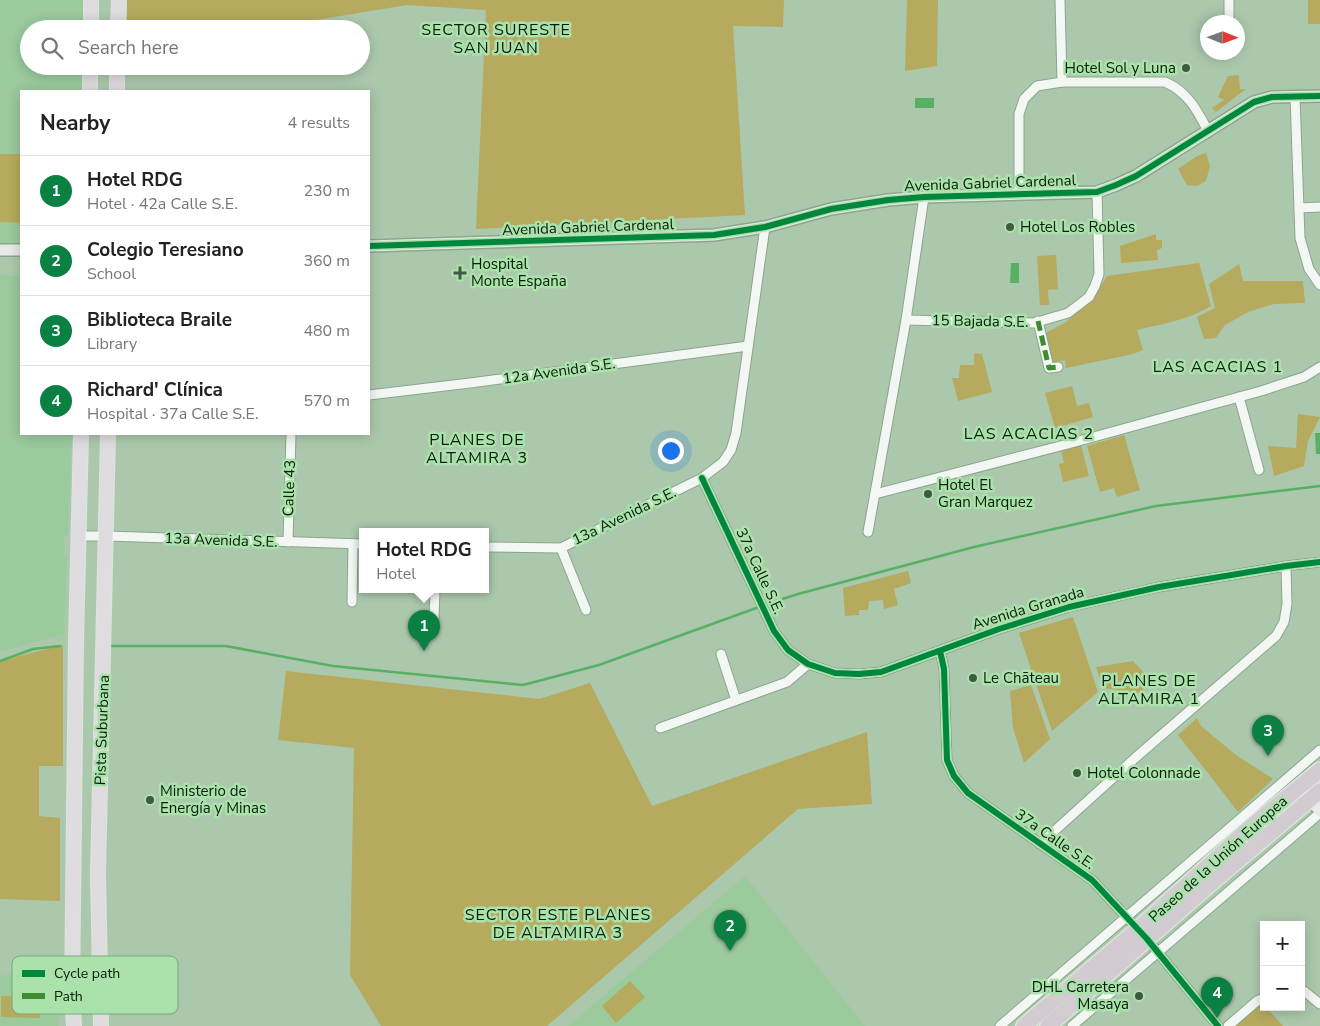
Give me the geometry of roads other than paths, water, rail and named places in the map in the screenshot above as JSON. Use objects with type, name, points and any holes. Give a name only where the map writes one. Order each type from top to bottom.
[{"type":"highway","name":"Paseo de la Unión Europea","points":[[1048,1026],[1248,829],[1320,770]]},
{"type":"highway","name":"Paseo de la Unión Europea","points":[[1024,1026],[1143,934],[1315,795]]},
{"type":"main road","points":[[90,20],[91,0]]},
{"type":"main road","points":[[118,20],[119,0]]},
{"type":"main road","points":[[90,75],[90,90]]},
{"type":"main road","points":[[116,90],[117,75]]},
{"type":"main road","name":"Pista Suburbana","points":[[72,956],[76,642],[82,435]]},
{"type":"main road","name":"Pista Suburbana","points":[[100,956],[98,873],[108,435]]},
{"type":"street","points":[[1060,0],[1062,82]]},
{"type":"street","points":[[1229,0],[1229,15]]},
{"type":"street","points":[[1019,194],[1019,114],[1024,99],[1038,86],[1062,82],[1165,82],[1174,86],[1194,105],[1208,131]]},
{"type":"street","points":[[1295,96],[1300,238],[1309,269],[1320,285]]},
{"type":"street","name":"Avenida Gabriel Cardenal","points":[[370,246],[714,235],[765,227],[831,209],[888,200],[924,197],[1097,192],[1136,176],[1254,102],[1272,97],[1320,96]]},
{"type":"street","name":"15 Bajada S.E.","points":[[906,320],[1034,323],[1068,312],[1089,297],[1099,274],[1097,192]]},
{"type":"street","points":[[868,532],[906,320],[924,197]]},
{"type":"street","points":[[1299,208],[1320,207]]},
{"type":"street","points":[[702,478],[723,462],[731,450],[736,433],[765,227]]},
{"type":"street","points":[[0,250],[20,250]]},
{"type":"street","points":[[1038,321],[1049,368],[1058,367]]},
{"type":"street","name":"12a Avenida S.E.","points":[[370,395],[748,346]]},
{"type":"street","points":[[875,494],[1239,397],[1304,377],[1320,366]]},
{"type":"street","points":[[1239,397],[1259,470]]},
{"type":"street","name":"Calle 43","points":[[288,542],[291,435]]},
{"type":"street","name":"13a Avenida S.E.","points":[[489,547],[561,548],[702,478]]},
{"type":"street","name":"37a Calle S.E.","points":[[702,478],[774,631],[788,650],[808,664]]},
{"type":"street","name":"13a Avenida S.E.","points":[[79,536],[358,544]]},
{"type":"street","points":[[352,602],[358,544]]},
{"type":"street","points":[[561,548],[586,610]]},
{"type":"street","name":"Avenida Granada","points":[[808,664],[835,672],[859,674],[881,672],[999,628],[1069,607],[1158,587],[1320,562]]},
{"type":"street","points":[[1040,844],[1135,758],[1276,636],[1284,622],[1287,604],[1286,566]]},
{"type":"street","points":[[434,618],[435,593]]},
{"type":"street","name":"37a Calle S.E.","points":[[940,651],[944,668],[947,760],[954,776],[968,793],[1092,880],[1143,934],[1218,1026]]},
{"type":"street","points":[[721,654],[736,700]]},
{"type":"street","points":[[660,728],[787,682],[808,664]]},
{"type":"street","points":[[1000,1026],[1320,750]]},
{"type":"street","points":[[1072,1026],[1320,812],[1315,795],[1299,787]]},
{"type":"street","points":[[1305,992],[1320,1004]]},
{"type":"street","points":[[1228,1026],[1260,1000]]},
{"type":"waterway","points":[[764,605],[798,594],[974,547],[1156,506],[1320,486]]},
{"type":"waterway","points":[[111,646],[226,646],[333,666],[523,685],[599,665],[759,607]]},
{"type":"waterway","points":[[0,661],[33,649],[60,646]]},
{"type":"place","name":"Hotel Sol y Luna","points":[[1186,68]]},
{"type":"place","name":"Hotel Los Robles","points":[[1010,227]]},
{"type":"place","name":"Hospital Monte España","points":[[460,273]]},
{"type":"place","name":"Hotel El Gran Marquez","points":[[928,494]]},
{"type":"place","name":"Hotel RDG","points":[[424,651]]},
{"type":"place","name":"Le Chãteau","points":[[973,678]]},
{"type":"place","name":"Biblioteca Braile","points":[[1268,756]]},
{"type":"place","name":"Hotel Colonnade","points":[[1077,773]]},
{"type":"place","name":"Ministerio de Energía y Minas","points":[[150,800]]},
{"type":"place","name":"Colegio Teresiano","points":[[730,951]]},
{"type":"place","name":"DHL Carretera Masaya","points":[[1139,996]]},
{"type":"place","name":"Richard' Clínica","points":[[1217,1018]]},
{"type":"district","name":"SECTOR SURESTE SAN JUAN","points":[[496,39]]},
{"type":"district","name":"LAS ACACIAS 1","points":[[1218,367]]},
{"type":"district","name":"LAS ACACIAS 2","points":[[1029,434]]},
{"type":"district","name":"PLANES DE ALTAMIRA 3","points":[[477,449]]},
{"type":"district","name":"PLANES DE ALTAMIRA 1","points":[[1149,690]]},
{"type":"district","name":"SECTOR ESTE PLANES DE ALTAMIRA 3","points":[[558,924]]}]
